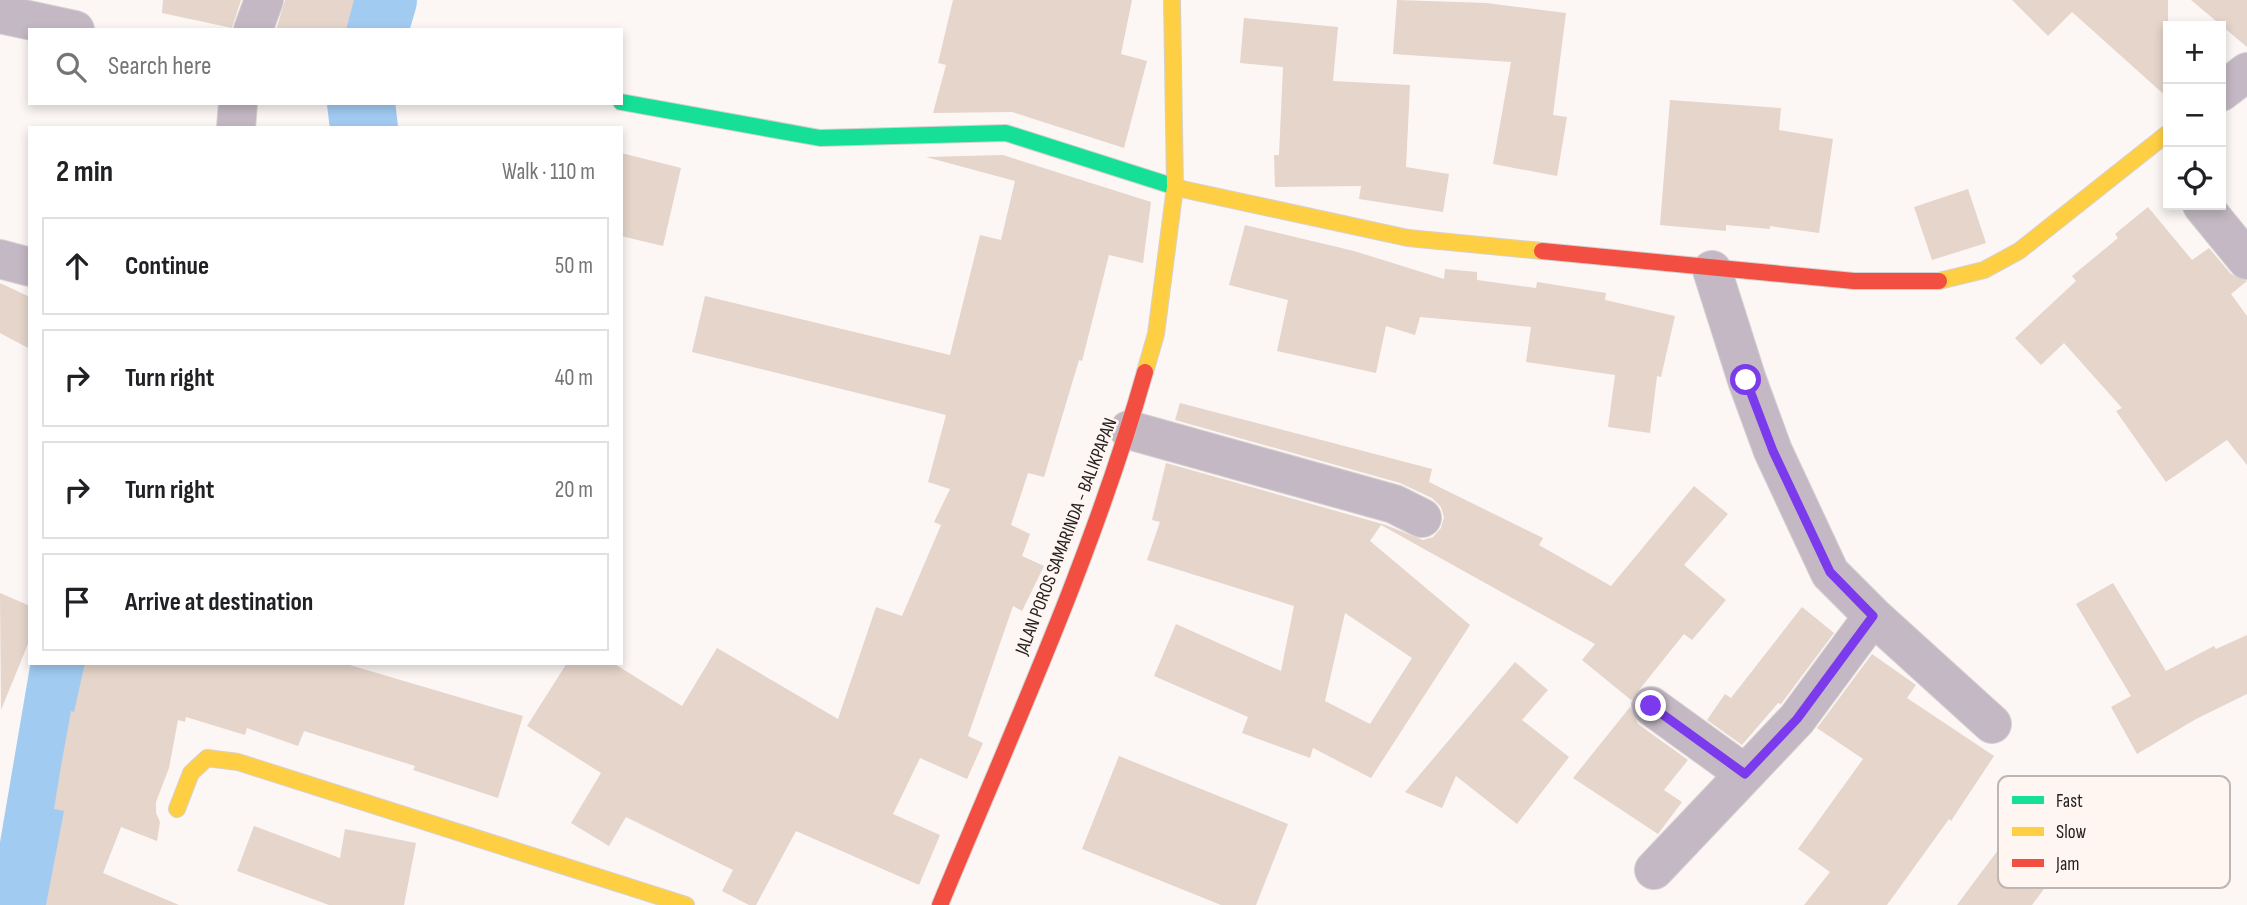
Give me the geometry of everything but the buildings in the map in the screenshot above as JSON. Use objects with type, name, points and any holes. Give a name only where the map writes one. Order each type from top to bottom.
[{"type":"main road","name":"JALAN POROS SAMARINDA - BALIKPAPAN","points":[[940,905],[1077,575],[1129,430],[1156,334],[1175,187],[1172,0]]},
{"type":"main road","points":[[623,102],[820,138],[1006,134],[1175,187],[1408,238],[1712,270],[1854,281],[1933,283],[1958,279],[1984,270],[2019,251],[2163,147]]},
{"type":"main road","points":[[177,809],[191,773],[207,758],[238,762],[686,905]]},
{"type":"street","points":[[254,28],[264,0]]},
{"type":"street","points":[[0,14],[66,28]]},
{"type":"street","points":[[2226,88],[2247,72]]},
{"type":"street","points":[[236,126],[238,105]]},
{"type":"street","points":[[2206,210],[2247,260]]},
{"type":"street","points":[[0,259],[28,266]]},
{"type":"street","points":[[1712,270],[1746,380],[1773,451],[1830,572],[1873,616],[1992,724]]},
{"type":"street","points":[[1129,430],[1394,505],[1422,518]]},
{"type":"street","points":[[1654,870],[1797,719],[1873,616]]},
{"type":"street","points":[[1651,706],[1745,774]]},
{"type":"waterway","points":[[375,28],[383,0]]},
{"type":"waterway","points":[[361,105],[364,126]]},
{"type":"waterway","points":[[11,905],[33,851],[65,665]]},
{"type":"traffic: fast","points":[[623,102],[820,138],[1006,133],[1182,189]]},
{"type":"traffic: slow","points":[[1145,372],[1156,334],[1175,187],[1172,0]]},
{"type":"traffic: slow","points":[[1939,281],[1984,270],[2019,251],[2163,137]]},
{"type":"traffic: slow","points":[[1182,189],[1408,238],[1542,251]]},
{"type":"traffic: slow","points":[[177,809],[191,773],[207,758],[238,762],[686,905]]},
{"type":"traffic: jam","points":[[1542,251],[1854,281],[1939,281]]},
{"type":"traffic: jam","points":[[940,905],[1077,575],[1145,372]]},
{"type":"route","points":[[1651,706],[1745,774],[1797,719],[1873,616],[1830,572],[1773,451],[1746,380]]}]
